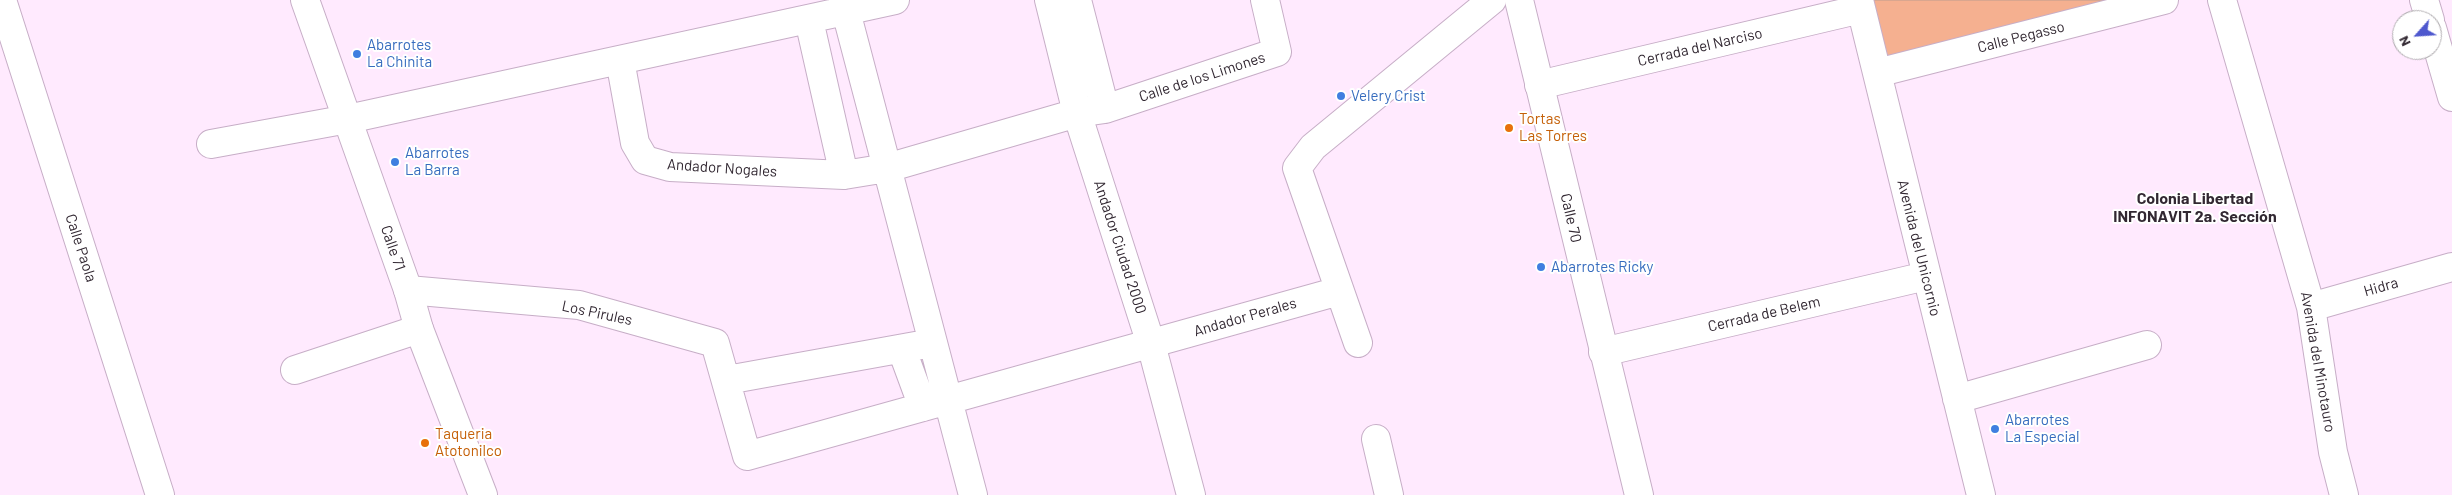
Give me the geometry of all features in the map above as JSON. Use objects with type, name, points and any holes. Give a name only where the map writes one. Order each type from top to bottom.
[{"type":"street","name":"Calle Paola","points":[[2,0],[160,495]]},
{"type":"street","name":"Calle 71","points":[[305,0],[408,290],[419,329],[483,495]]},
{"type":"street","points":[[211,144],[348,119],[809,20],[845,6],[895,0]]},
{"type":"street","name":"Andador Ciudad 2000","points":[[1049,0],[1077,113],[1151,344],[1191,495]]},
{"type":"street","points":[[1077,0],[1105,109]]},
{"type":"street","name":"Calle de los Limones","points":[[887,168],[1077,113],[1105,109],[1277,52],[1265,0]]},
{"type":"street","points":[[1358,343],[1297,168],[1313,147],[1492,0]]},
{"type":"street","name":"Calle 70","points":[[1519,0],[1639,495]]},
{"type":"street","name":"Calle Pegasso","points":[[1877,73],[2164,0]]},
{"type":"street","name":"Avenida del Minotauro","points":[[2222,0],[2311,307],[2333,452],[2344,495]]},
{"type":"street","name":"Cerrada del Narciso","points":[[1540,85],[1860,5]]},
{"type":"street","name":"Avenida del Unicornio","points":[[1860,5],[1981,495]]},
{"type":"street","points":[[845,6],[932,344],[935,404]]},
{"type":"street","points":[[809,20],[844,175]]},
{"type":"street","name":"Andador Nogales","points":[[620,60],[635,143],[645,160],[670,167],[844,175],[887,168]]},
{"type":"street","points":[[2441,60],[2452,97]]},
{"type":"street","name":"Hidra","points":[[2311,307],[2452,267]]},
{"type":"street","name":"Cerrada de Belem","points":[[1603,352],[1926,276]]},
{"type":"street","name":"Los Pirules","points":[[408,290],[579,305],[715,342],[747,456],[935,404]]},
{"type":"street","name":"Andador Perales","points":[[935,404],[1339,290]]},
{"type":"street","points":[[295,370],[419,329]]},
{"type":"street","points":[[727,380],[932,344]]},
{"type":"street","points":[[1957,399],[2147,345]]},
{"type":"street","points":[[902,350],[935,404],[973,495]]},
{"type":"street","points":[[1376,439],[1389,495]]},
{"type":"building","points":[[1867,0],[2120,0],[1882,63]]},
{"type":"place","name":"Abarrotes La Chinita","points":[[357,54]]},
{"type":"place","name":"Velery Crist","points":[[1341,96]]},
{"type":"place","name":"Tortas Las Torres","points":[[1509,128]]},
{"type":"place","name":"Abarrotes La Barra","points":[[395,162]]},
{"type":"place","name":"Abarrotes Ricky","points":[[1541,267]]},
{"type":"place","name":"Abarrotes La Especial","points":[[1995,429]]},
{"type":"place","name":"Taqueria Atotonilco","points":[[425,443]]},
{"type":"district","name":"Colonia Libertad INFONAVIT 2a. Sección","points":[[2195,208]]}]
